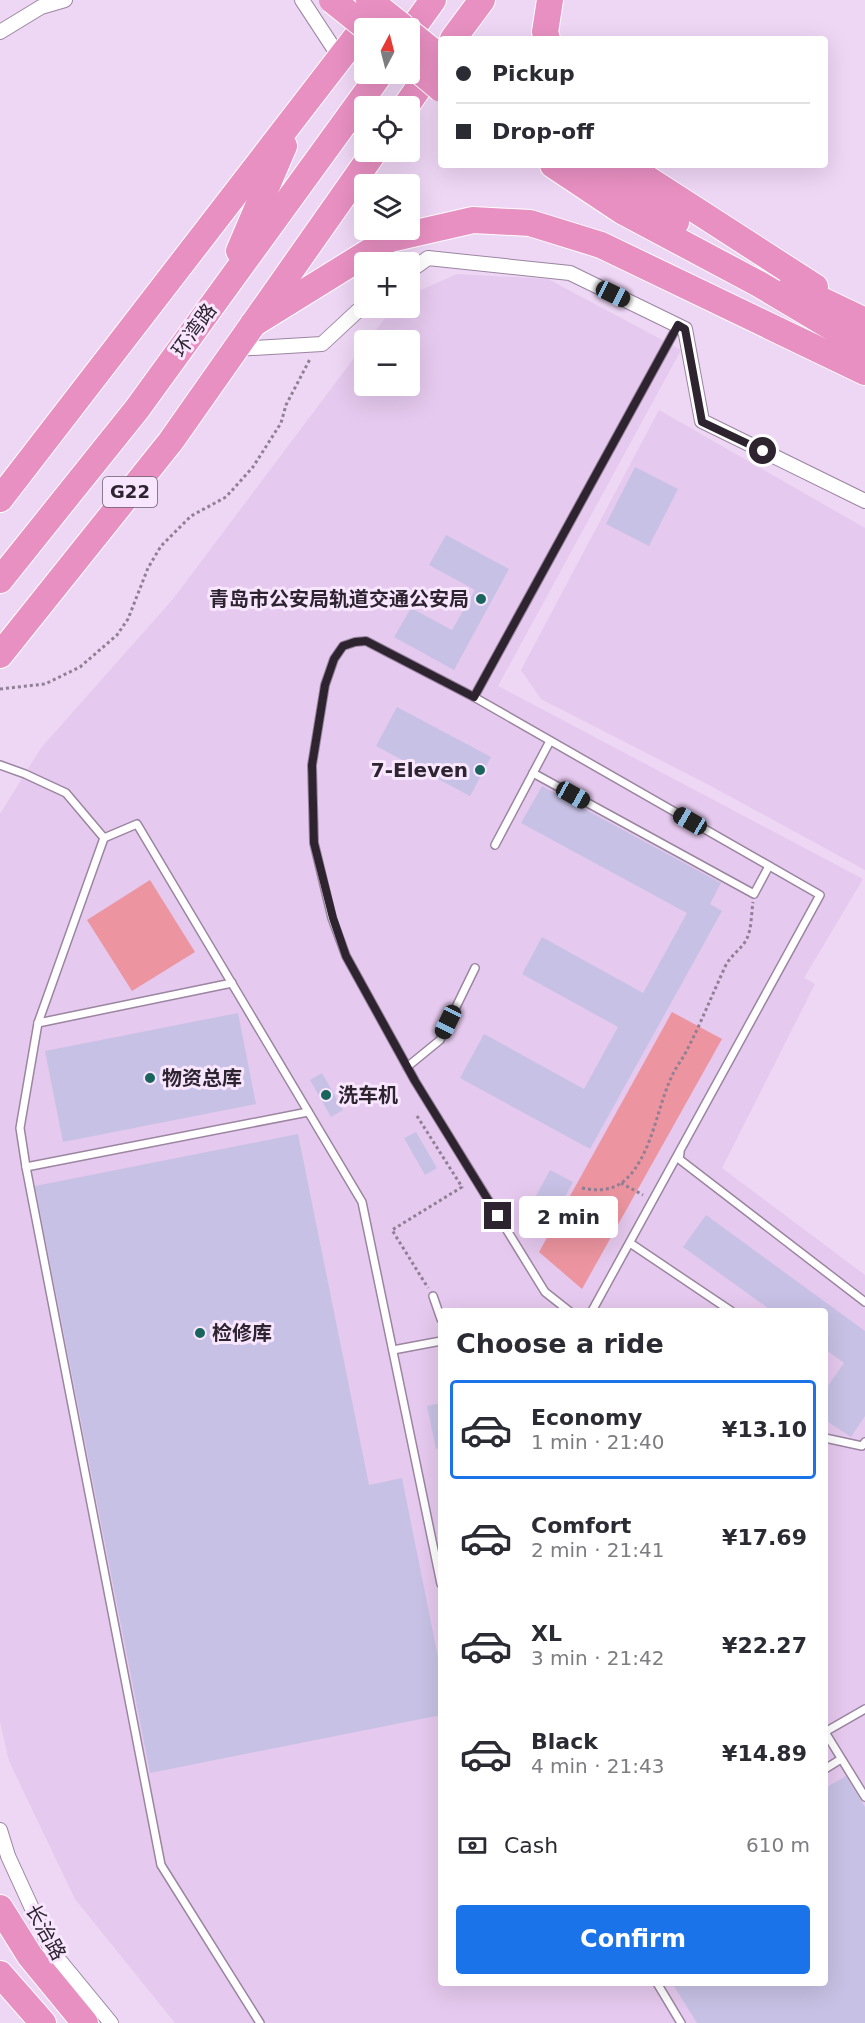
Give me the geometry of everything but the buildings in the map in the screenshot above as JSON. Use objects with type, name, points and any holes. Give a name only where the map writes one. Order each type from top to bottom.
[{"type":"highway","points":[[332,0],[354,18]]},
{"type":"highway","points":[[369,0],[392,18]]},
{"type":"highway","points":[[0,499],[384,0]]},
{"type":"highway","points":[[420,18],[433,0]]},
{"type":"highway","points":[[455,36],[482,0]]},
{"type":"highway","points":[[546,36],[550,0]]},
{"type":"highway","points":[[420,40],[438,55]]},
{"type":"highway","points":[[412,96],[438,61]]},
{"type":"highway","points":[[420,71],[438,86]]},
{"type":"highway","name":"环湾路","points":[[0,580],[137,409],[373,84]]},
{"type":"highway","points":[[221,293],[300,110]]},
{"type":"highway","name":"G22","points":[[0,655],[171,441],[367,162]]},
{"type":"highway","points":[[558,168],[622,211],[759,284],[865,347]]},
{"type":"highway","points":[[594,168],[666,217],[804,293],[865,321]]},
{"type":"highway","points":[[631,168],[865,321]]},
{"type":"highway","points":[[253,324],[390,239],[473,220],[530,223],[601,245],[865,372]]},
{"type":"highway","points":[[0,477],[62,419]]},
{"type":"highway","points":[[0,1908],[30,1956],[85,2023]]},
{"type":"highway","points":[[0,1974],[43,2023]]},
{"type":"street","points":[[0,32],[41,7],[65,0]]},
{"type":"street","points":[[302,0],[340,58]]},
{"type":"street","points":[[420,264],[428,258],[570,273],[678,325],[685,329],[702,422],[865,501]]},
{"type":"street","points":[[236,349],[321,344],[354,314]]},
{"type":"street","name":"长治路","points":[[0,1830],[8,1856],[51,1950],[111,2023]]},
{"type":"lane","points":[[474,697],[678,325]]},
{"type":"lane","points":[[565,1308],[545,1293],[407,1067],[346,956],[333,918],[314,843],[312,765],[325,685],[334,659],[343,646],[355,642],[366,641],[474,697],[820,895],[594,1308]]},
{"type":"lane","points":[[495,845],[550,741]]},
{"type":"lane","points":[[0,765],[66,793],[104,837]]},
{"type":"lane","points":[[533,773],[754,894],[769,866]]},
{"type":"lane","points":[[104,837],[137,825],[362,1202],[438,1569]]},
{"type":"lane","points":[[104,837],[38,1023],[20,1128],[161,1865],[260,2023]]},
{"type":"lane","points":[[407,1067],[440,1040],[475,968]]},
{"type":"lane","points":[[38,1023],[232,983]]},
{"type":"lane","points":[[26,1167],[308,1112]]},
{"type":"lane","points":[[681,1148],[679,1159],[865,1302]]},
{"type":"lane","points":[[630,1243],[728,1308]]},
{"type":"lane","points":[[433,1296],[438,1310]]},
{"type":"lane","points":[[393,1350],[438,1342]]},
{"type":"lane","points":[[828,1439],[862,1446],[865,1442]]},
{"type":"lane","points":[[828,1730],[865,1709]]},
{"type":"lane","points":[[828,1737],[865,1797]]},
{"type":"lane","points":[[828,1767],[841,1759]]},
{"type":"lane","points":[[659,1986],[681,2023]]},
{"type":"path","points":[[0,690],[45,684],[80,667],[117,635],[128,619],[148,568],[161,546],[191,516],[226,497],[253,467],[280,423],[306,364],[321,344]]},
{"type":"path","points":[[582,1188],[603,1190],[613,1188],[631,1174],[646,1150],[674,1071],[686,1053],[725,966],[745,941],[749,932],[754,894]]},
{"type":"path","points":[[417,1116],[462,1187],[392,1230],[433,1296]]},
{"type":"path","points":[[621,1183],[653,1201]]},
{"type":"shaded area","points":[[457,274],[548,279],[681,350],[498,686],[863,879],[804,978],[815,984],[722,1168],[865,1275],[865,2023],[175,2023],[75,1899],[9,1761],[0,1722],[0,814],[41,748],[173,599],[354,358],[354,396],[420,396],[420,330],[376,330],[385,318],[420,318],[420,291]]},
{"type":"shaded area","points":[[659,410],[865,528],[865,870],[711,786],[541,699],[521,670]]},
{"type":"shaded area","points":[[150,880],[195,952],[132,991],[87,920]]},
{"type":"shaded area","points":[[672,1012],[722,1039],[582,1289],[539,1252]]},
{"type":"place","name":"青岛市公安局轨道交通公安局","points":[[481,599]]},
{"type":"place","name":"7-Eleven","points":[[480,770]]},
{"type":"place","name":"物资总库","points":[[150,1078]]},
{"type":"place","name":"洗车机","points":[[326,1095]]},
{"type":"place","name":"检修库","points":[[200,1333]]},
{"type":"route","points":[[498,1216],[415,1081],[346,956],[333,918],[314,843],[312,765],[325,685],[334,659],[343,646],[366,641],[474,697],[678,325],[685,329],[702,422],[763,451]]}]
